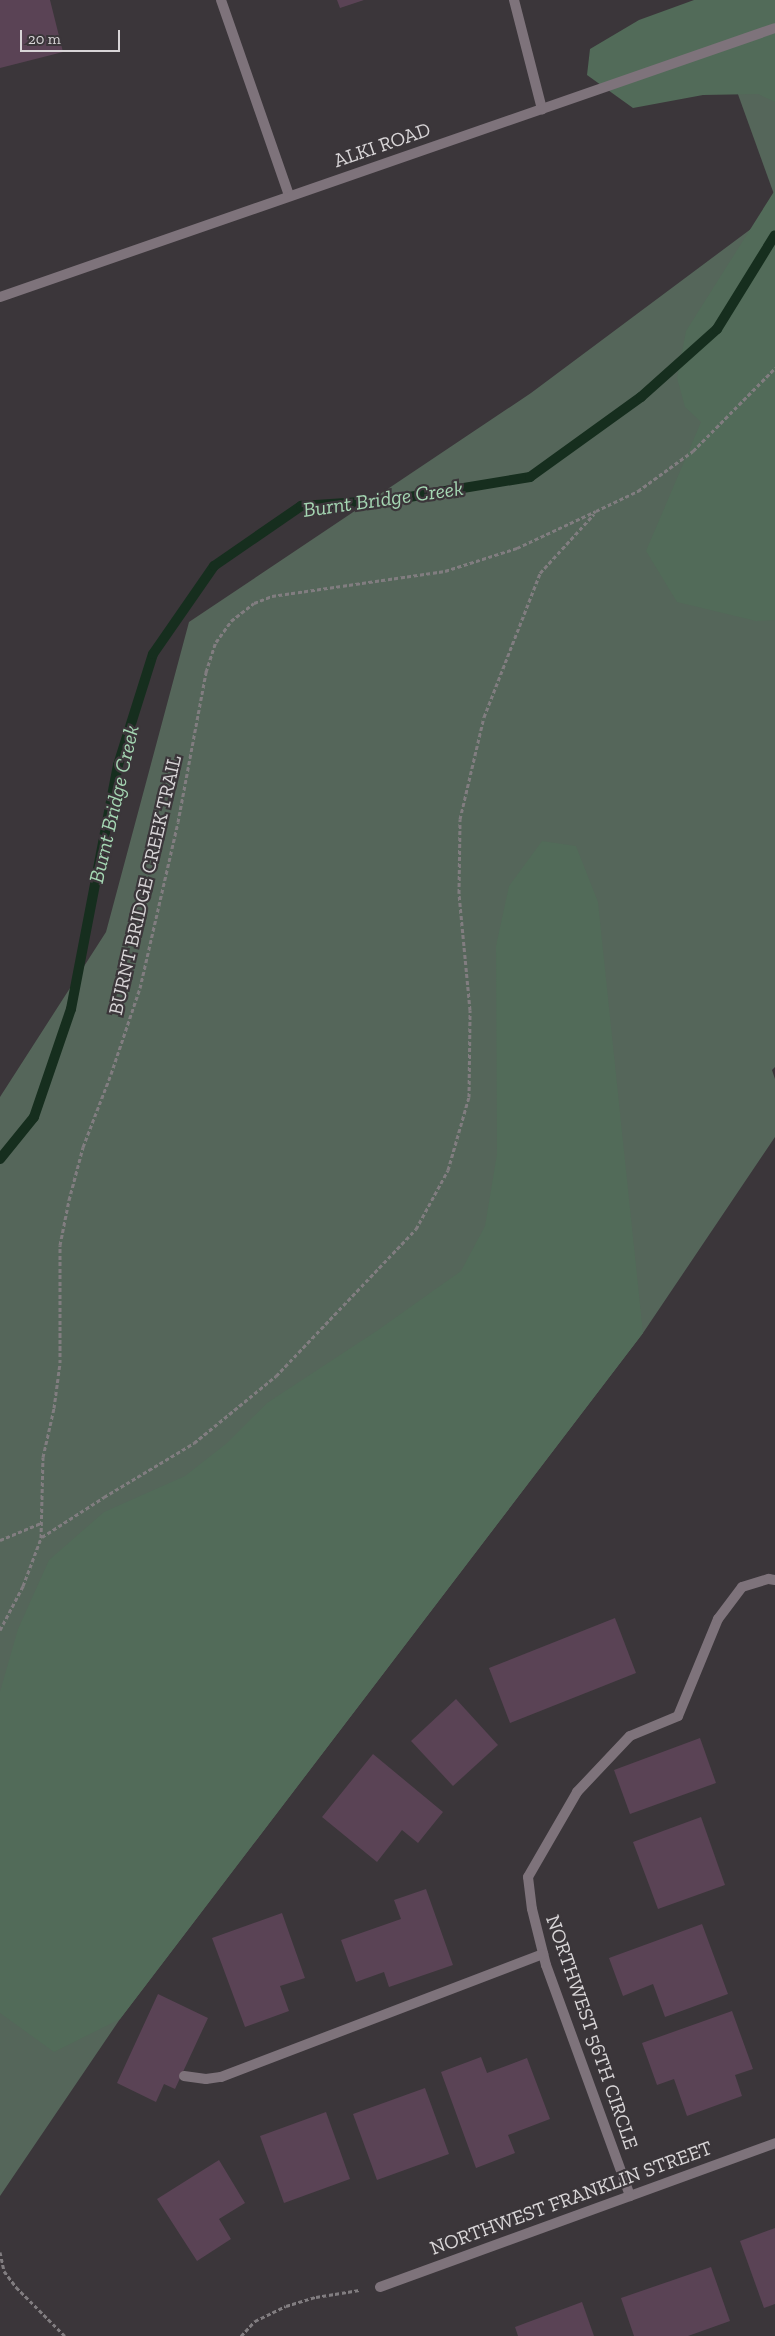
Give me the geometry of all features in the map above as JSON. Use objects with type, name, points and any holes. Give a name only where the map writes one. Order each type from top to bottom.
[{"type":"street","points":[[221,0],[289,195]]},
{"type":"street","points":[[514,0],[542,109]]},
{"type":"street","name":"ALKI ROAD","points":[[0,297],[289,195],[775,28]]},
{"type":"street","name":"NORTHWEST 56TH CIRCLE","points":[[630,2196],[543,1954],[532,1909],[528,1877],[577,1792],[630,1736],[678,1716],[718,1619],[742,1587],[769,1579],[775,1580]]},
{"type":"street","points":[[184,2076],[206,2079],[221,2077],[543,1954]]},
{"type":"street","name":"NORTHWEST FRANKLIN STREET","points":[[380,2286],[775,2143]]},
{"type":"path","name":"BURNT BRIDGE CREEK TRAIL","points":[[0,1630],[23,1586],[41,1538],[43,1457],[54,1408],[60,1363],[59,1305],[62,1236],[83,1147],[111,1074],[140,988],[178,822],[206,672],[216,642],[231,621],[254,603],[272,596],[445,571],[517,548],[638,491],[693,451],[775,368]]},
{"type":"path","name":"BURNT BRIDGE CREEK TRAIL","points":[[41,1538],[104,1496],[194,1443],[276,1376],[416,1229],[448,1170],[469,1098],[470,1010],[459,894],[460,819],[484,717],[540,573],[596,511]]},
{"type":"path","points":[[0,1540],[41,1523]]},
{"type":"path","points":[[0,2252],[4,2271],[16,2287],[65,2336]]},
{"type":"path","points":[[241,2336],[255,2322],[286,2306],[316,2297],[380,2286]]},
{"type":"green space","points":[[694,0],[775,0],[775,102],[758,94],[703,95],[633,108],[587,75],[590,49],[639,20]]},
{"type":"green space","points":[[775,45],[775,197],[726,61]]},
{"type":"green space","points":[[775,190],[775,620],[756,621],[677,602],[646,551],[701,422],[685,407],[677,378],[686,331]]},
{"type":"green space","points":[[775,211],[775,1067],[772,1070],[775,1079],[775,1137],[643,1333],[120,2019],[0,2196],[0,1097],[106,932],[189,622],[531,393]]},
{"type":"green space","points":[[542,841],[576,846],[598,902],[643,1333],[120,2019],[54,2052],[0,2013],[0,1692],[18,1629],[49,1560],[104,1512],[185,1476],[227,1443],[267,1403],[378,1330],[461,1271],[485,1226],[497,1154],[496,946],[509,886]]},
{"type":"building","points":[[0,0],[50,0],[63,52],[0,68]]},
{"type":"building","points":[[337,0],[364,0],[340,8]]},
{"type":"building","points":[[615,1618],[636,1673],[510,1723],[489,1668]]},
{"type":"building","points":[[456,1699],[498,1745],[453,1786],[411,1741]]},
{"type":"building","points":[[700,1738],[716,1783],[630,1814],[614,1770]]},
{"type":"building","points":[[373,1754],[443,1812],[418,1843],[402,1830],[377,1862],[322,1817]]},
{"type":"building","points":[[701,1817],[725,1885],[658,1909],[633,1842]]},
{"type":"building","points":[[426,1889],[453,1965],[389,1987],[384,1972],[356,1982],[341,1940],[401,1919],[394,1900]]},
{"type":"building","points":[[282,1913],[305,1978],[280,1986],[289,2011],[245,2027],[212,1938]]},
{"type":"building","points":[[702,1924],[728,1994],[665,2017],[653,1984],[623,1996],[609,1958]]},
{"type":"building","points":[[158,1994],[208,2018],[175,2089],[164,2084],[156,2102],[117,2083]]},
{"type":"building","points":[[732,2011],[753,2069],[735,2075],[742,2096],[687,2116],[674,2079],[657,2085],[642,2043]]},
{"type":"building","points":[[481,2057],[487,2073],[527,2058],[550,2119],[508,2135],[515,2153],[476,2168],[441,2072]]},
{"type":"building","points":[[425,2088],[449,2154],[377,2180],[353,2114]]},
{"type":"building","points":[[326,2112],[350,2179],[284,2203],[260,2136]]},
{"type":"building","points":[[219,2160],[245,2203],[219,2219],[231,2239],[197,2261],[157,2199]]},
{"type":"building","points":[[775,2228],[775,2304],[764,2308],[740,2241]]},
{"type":"building","points":[[711,2267],[730,2321],[688,2336],[634,2336],[621,2298]]},
{"type":"building","points":[[582,2302],[594,2336],[518,2336],[515,2327]]},
{"type":"waterway","name":"Burnt Bridge Creek","points":[[0,1159],[34,1117],[71,1009],[118,765],[153,654],[214,566],[301,506],[391,500],[530,477],[641,397],[717,329],[775,235]]}]
